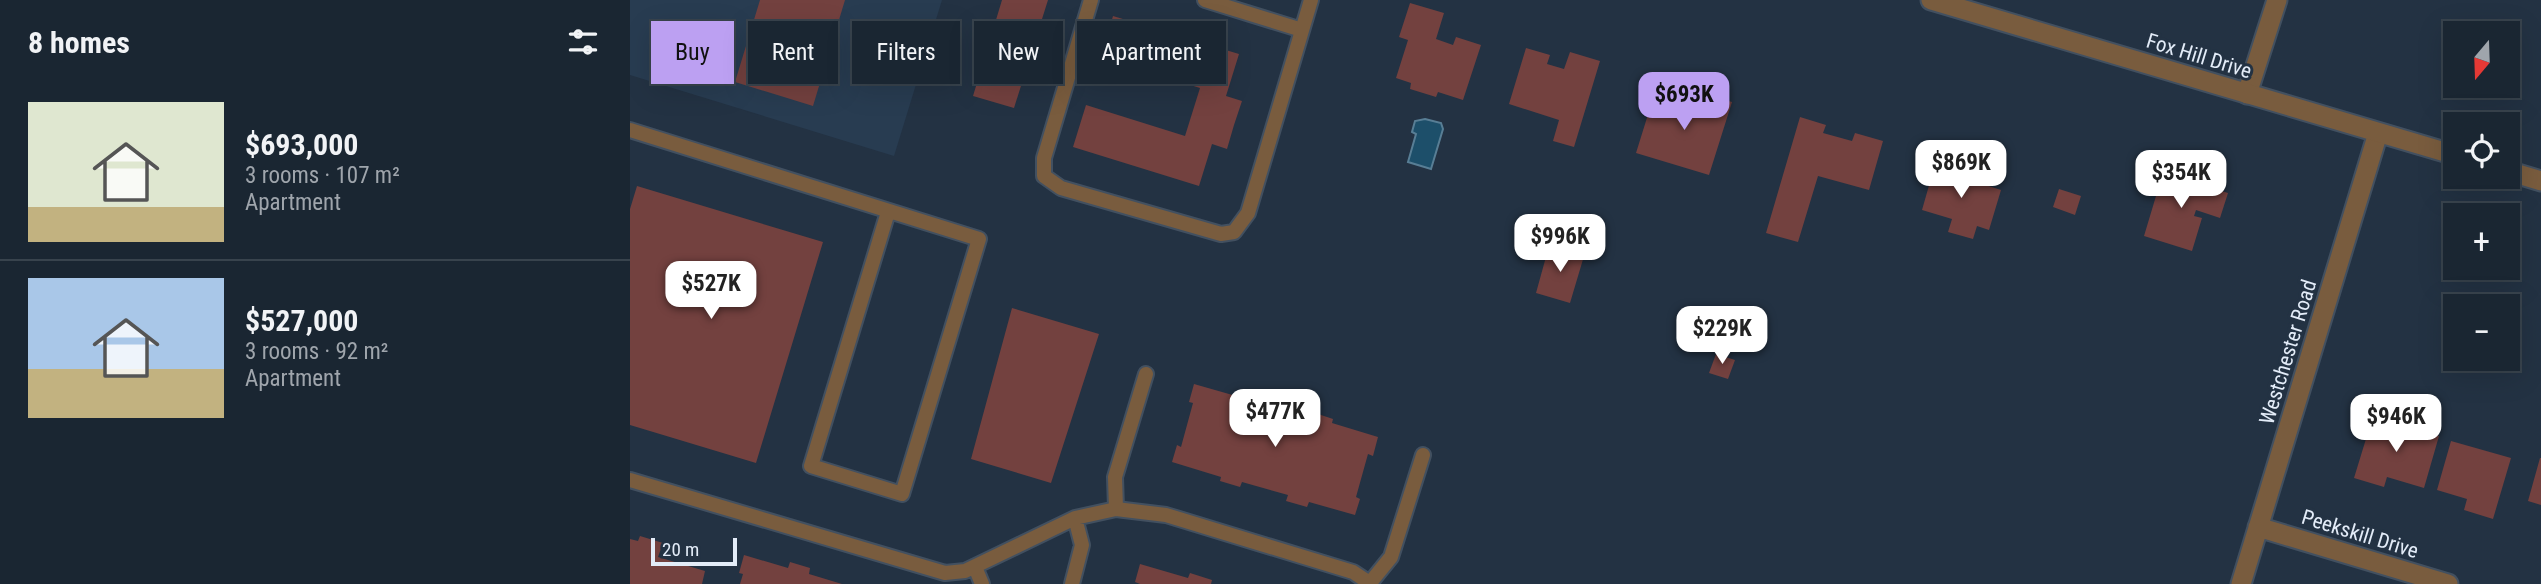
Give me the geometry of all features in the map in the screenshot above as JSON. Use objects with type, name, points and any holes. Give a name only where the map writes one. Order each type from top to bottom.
[{"type":"street","name":"Fox Hill Drive","points":[[1931,0],[2443,152]]},
{"type":"street","points":[[2247,94],[2277,0]]},
{"type":"street","name":"Westchester Road","points":[[2241,584],[2378,133]]},
{"type":"street","points":[[2520,175],[2541,181]]},
{"type":"street","name":"Peekskill Drive","points":[[2258,527],[2448,584]]},
{"type":"lane","points":[[1091,0],[1044,158],[1044,176],[1061,188],[1221,234],[1234,232],[1248,213],[1311,0]]},
{"type":"lane","points":[[1205,0],[1302,30]]},
{"type":"lane","points":[[630,130],[979,239],[902,494],[811,466],[888,212]]},
{"type":"lane","points":[[1116,509],[1115,477],[1146,374]]},
{"type":"lane","points":[[630,480],[945,573],[954,574],[975,567],[1075,518],[1116,509],[1166,515],[1353,572],[1370,583],[1391,557],[1423,455]]},
{"type":"lane","points":[[1072,584],[1082,545],[1075,518]]},
{"type":"lane","points":[[975,567],[982,584]]},
{"type":"shaded area","points":[[630,0],[942,0],[936,21],[852,21],[852,84],[916,84],[894,156],[659,84],[734,84],[734,21],[651,21],[651,81],[630,75]]},
{"type":"shaded area","points":[[1425,119],[1441,123],[1443,129],[1431,169],[1408,162],[1416,134],[1412,132],[1415,121]]},
{"type":"building","points":[[760,0],[845,0],[838,23],[838,21],[754,21]]},
{"type":"building","points":[[1002,0],[1048,0],[1041,21],[996,21]]},
{"type":"building","points":[[1410,3],[1444,13],[1436,39],[1453,45],[1456,37],[1481,45],[1463,100],[1438,92],[1436,97],[1410,89],[1411,83],[1396,78],[1408,40],[1399,37]]},
{"type":"building","points":[[1113,16],[1130,21],[1112,21]]},
{"type":"building","points":[[748,39],[748,84],[820,84],[813,106],[735,82]]},
{"type":"building","points":[[1526,48],[1550,55],[1547,64],[1564,69],[1570,52],[1600,61],[1574,147],[1553,141],[1559,120],[1509,104]]},
{"type":"building","points":[[1226,50],[1239,54],[1226,96],[1242,101],[1227,149],[1212,144],[1199,186],[1073,147],[1086,105],[1185,136],[1200,88],[1187,84],[1226,84]]},
{"type":"building","points":[[977,84],[1022,84],[1014,108],[973,96]]},
{"type":"building","points":[[1655,92],[1684,101],[1681,111],[1694,115],[1701,93],[1732,102],[1709,175],[1636,153]]},
{"type":"building","points":[[1800,117],[1826,125],[1823,133],[1852,141],[1855,133],[1883,141],[1869,190],[1818,176],[1798,242],[1766,233]]},
{"type":"building","points":[[1936,161],[1978,174],[1976,182],[2001,190],[1989,230],[1977,226],[1973,239],[1948,232],[1952,219],[1922,210]]},
{"type":"building","points":[[2159,171],[2228,193],[2220,218],[2196,210],[2194,216],[2202,218],[2192,251],[2144,236],[2156,196],[2152,195]]},
{"type":"building","points":[[637,186],[823,242],[756,463],[630,425],[630,209]]},
{"type":"building","points":[[2059,189],[2081,196],[2075,215],[2053,207]]},
{"type":"building","points":[[1549,246],[1584,256],[1570,303],[1536,293]]},
{"type":"building","points":[[1012,308],[1099,334],[1051,483],[971,459]]},
{"type":"building","points":[[1716,354],[1735,360],[1728,379],[1709,373]]},
{"type":"building","points":[[1194,384],[1243,398],[1244,393],[1266,399],[1265,404],[1307,417],[1309,411],[1333,419],[1332,423],[1378,437],[1373,456],[1368,454],[1356,497],[1360,499],[1355,515],[1309,502],[1307,507],[1286,501],[1288,495],[1242,482],[1240,487],[1220,481],[1221,477],[1172,462],[1177,445],[1181,447],[1193,403],[1189,402]]},
{"type":"building","points":[[2373,416],[2439,436],[2424,488],[2387,477],[2384,487],[2354,478]]},
{"type":"building","points":[[2451,441],[2511,458],[2493,519],[2464,510],[2467,499],[2437,490]]},
{"type":"building","points":[[2541,458],[2541,505],[2528,501]]},
{"type":"building","points":[[640,536],[663,543],[658,557],[705,571],[702,584],[630,584],[630,539],[638,541]]},
{"type":"building","points":[[744,555],[788,568],[790,562],[810,568],[809,574],[842,584],[740,584],[743,574],[739,573]]},
{"type":"building","points":[[1140,564],[1188,578],[1190,573],[1212,580],[1211,584],[1140,584],[1135,582]]}]
